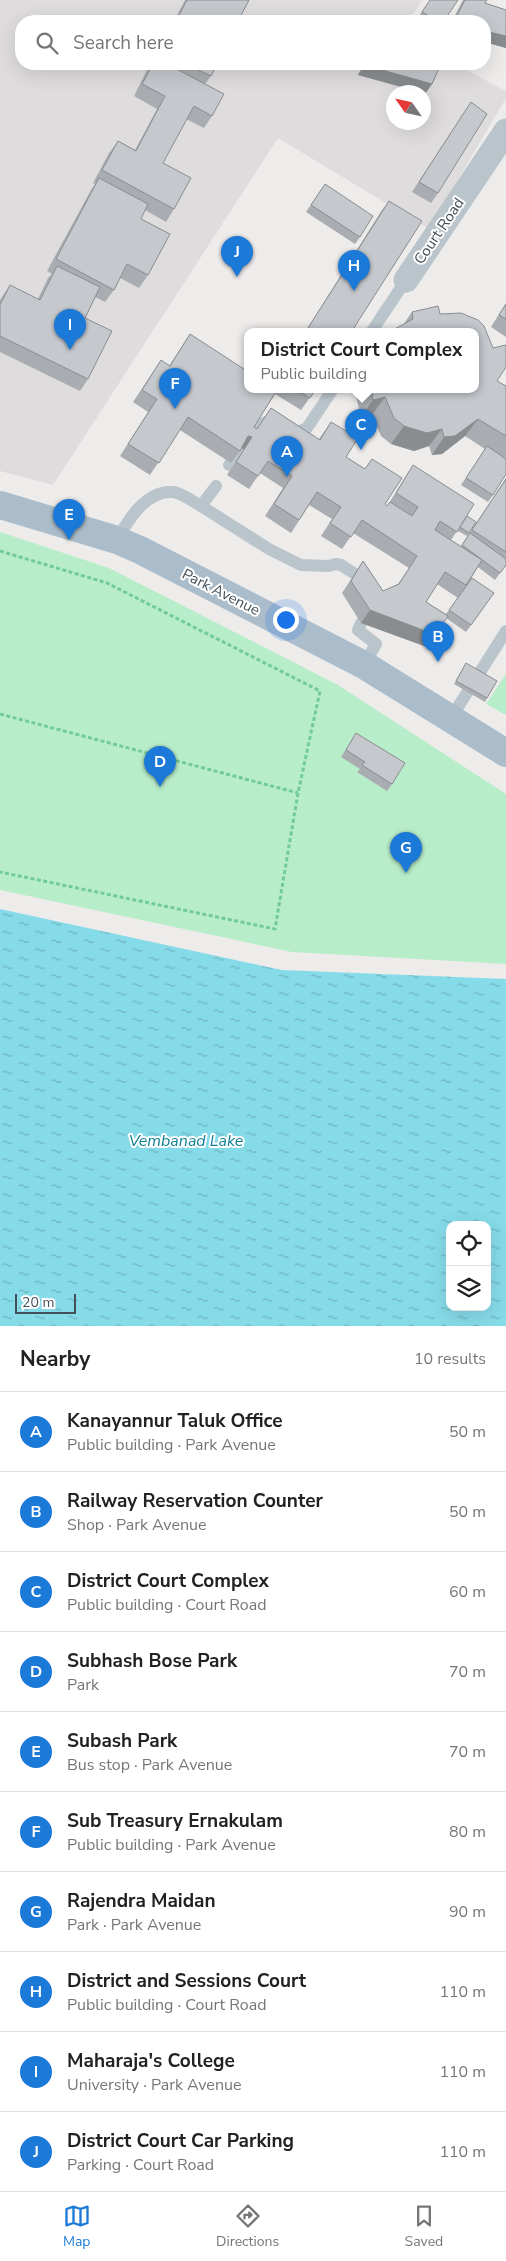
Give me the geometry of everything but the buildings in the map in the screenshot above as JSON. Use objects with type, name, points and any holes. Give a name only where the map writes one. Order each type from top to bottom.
[{"type":"main road","name":"Park Avenue","points":[[0,504],[117,540],[364,665],[506,753]]},
{"type":"street","name":"Court Road","points":[[406,280],[506,131]]},
{"type":"lane","name":"Court Road","points":[[374,328],[406,280]]},
{"type":"lane","points":[[229,465],[258,425],[269,421],[281,429],[294,434],[307,428],[330,393]]},
{"type":"lane","points":[[202,506],[216,486]]},
{"type":"lane","points":[[117,540],[128,519],[156,495],[174,492],[202,506],[269,549],[301,565],[328,566],[341,564],[370,584],[373,596]]},
{"type":"lane","points":[[361,623],[358,630],[376,644],[364,665]]},
{"type":"lane","points":[[451,718],[506,631]]},
{"type":"path","points":[[0,552],[107,583],[320,691],[298,793],[275,929],[0,872]]},
{"type":"path","points":[[0,714],[298,793]]},
{"type":"shaded area","points":[[0,0],[422,0],[413,15],[15,15],[15,70],[466,70],[506,91],[506,98],[429,229],[278,138],[53,485],[0,471]]},
{"type":"green space","points":[[0,532],[109,568],[338,685],[506,794],[506,964],[292,952],[0,890]]},
{"type":"green space","points":[[506,674],[506,715],[486,704]]},
{"type":"water","name":"Vembanad Lake","points":[[0,909],[282,970],[506,979],[506,1326],[0,1326]]},
{"type":"place","name":"District Court Car Parking","points":[[237,277]]},
{"type":"place","name":"District and Sessions Court","points":[[354,291]]},
{"type":"place","name":"Maharaja's College","points":[[70,350]]},
{"type":"place","name":"Sub Treasury Ernakulam","points":[[175,409]]},
{"type":"place","name":"District Court Complex","points":[[361,450]]},
{"type":"place","name":"Kanayannur Taluk Office","points":[[287,477]]},
{"type":"place","name":"Subash Park","points":[[69,540]]},
{"type":"place","name":"Railway Reservation Counter","points":[[438,662]]},
{"type":"place","name":"Subhash Bose Park","points":[[160,787]]},
{"type":"place","name":"Rajendra Maidan","points":[[406,873]]}]
